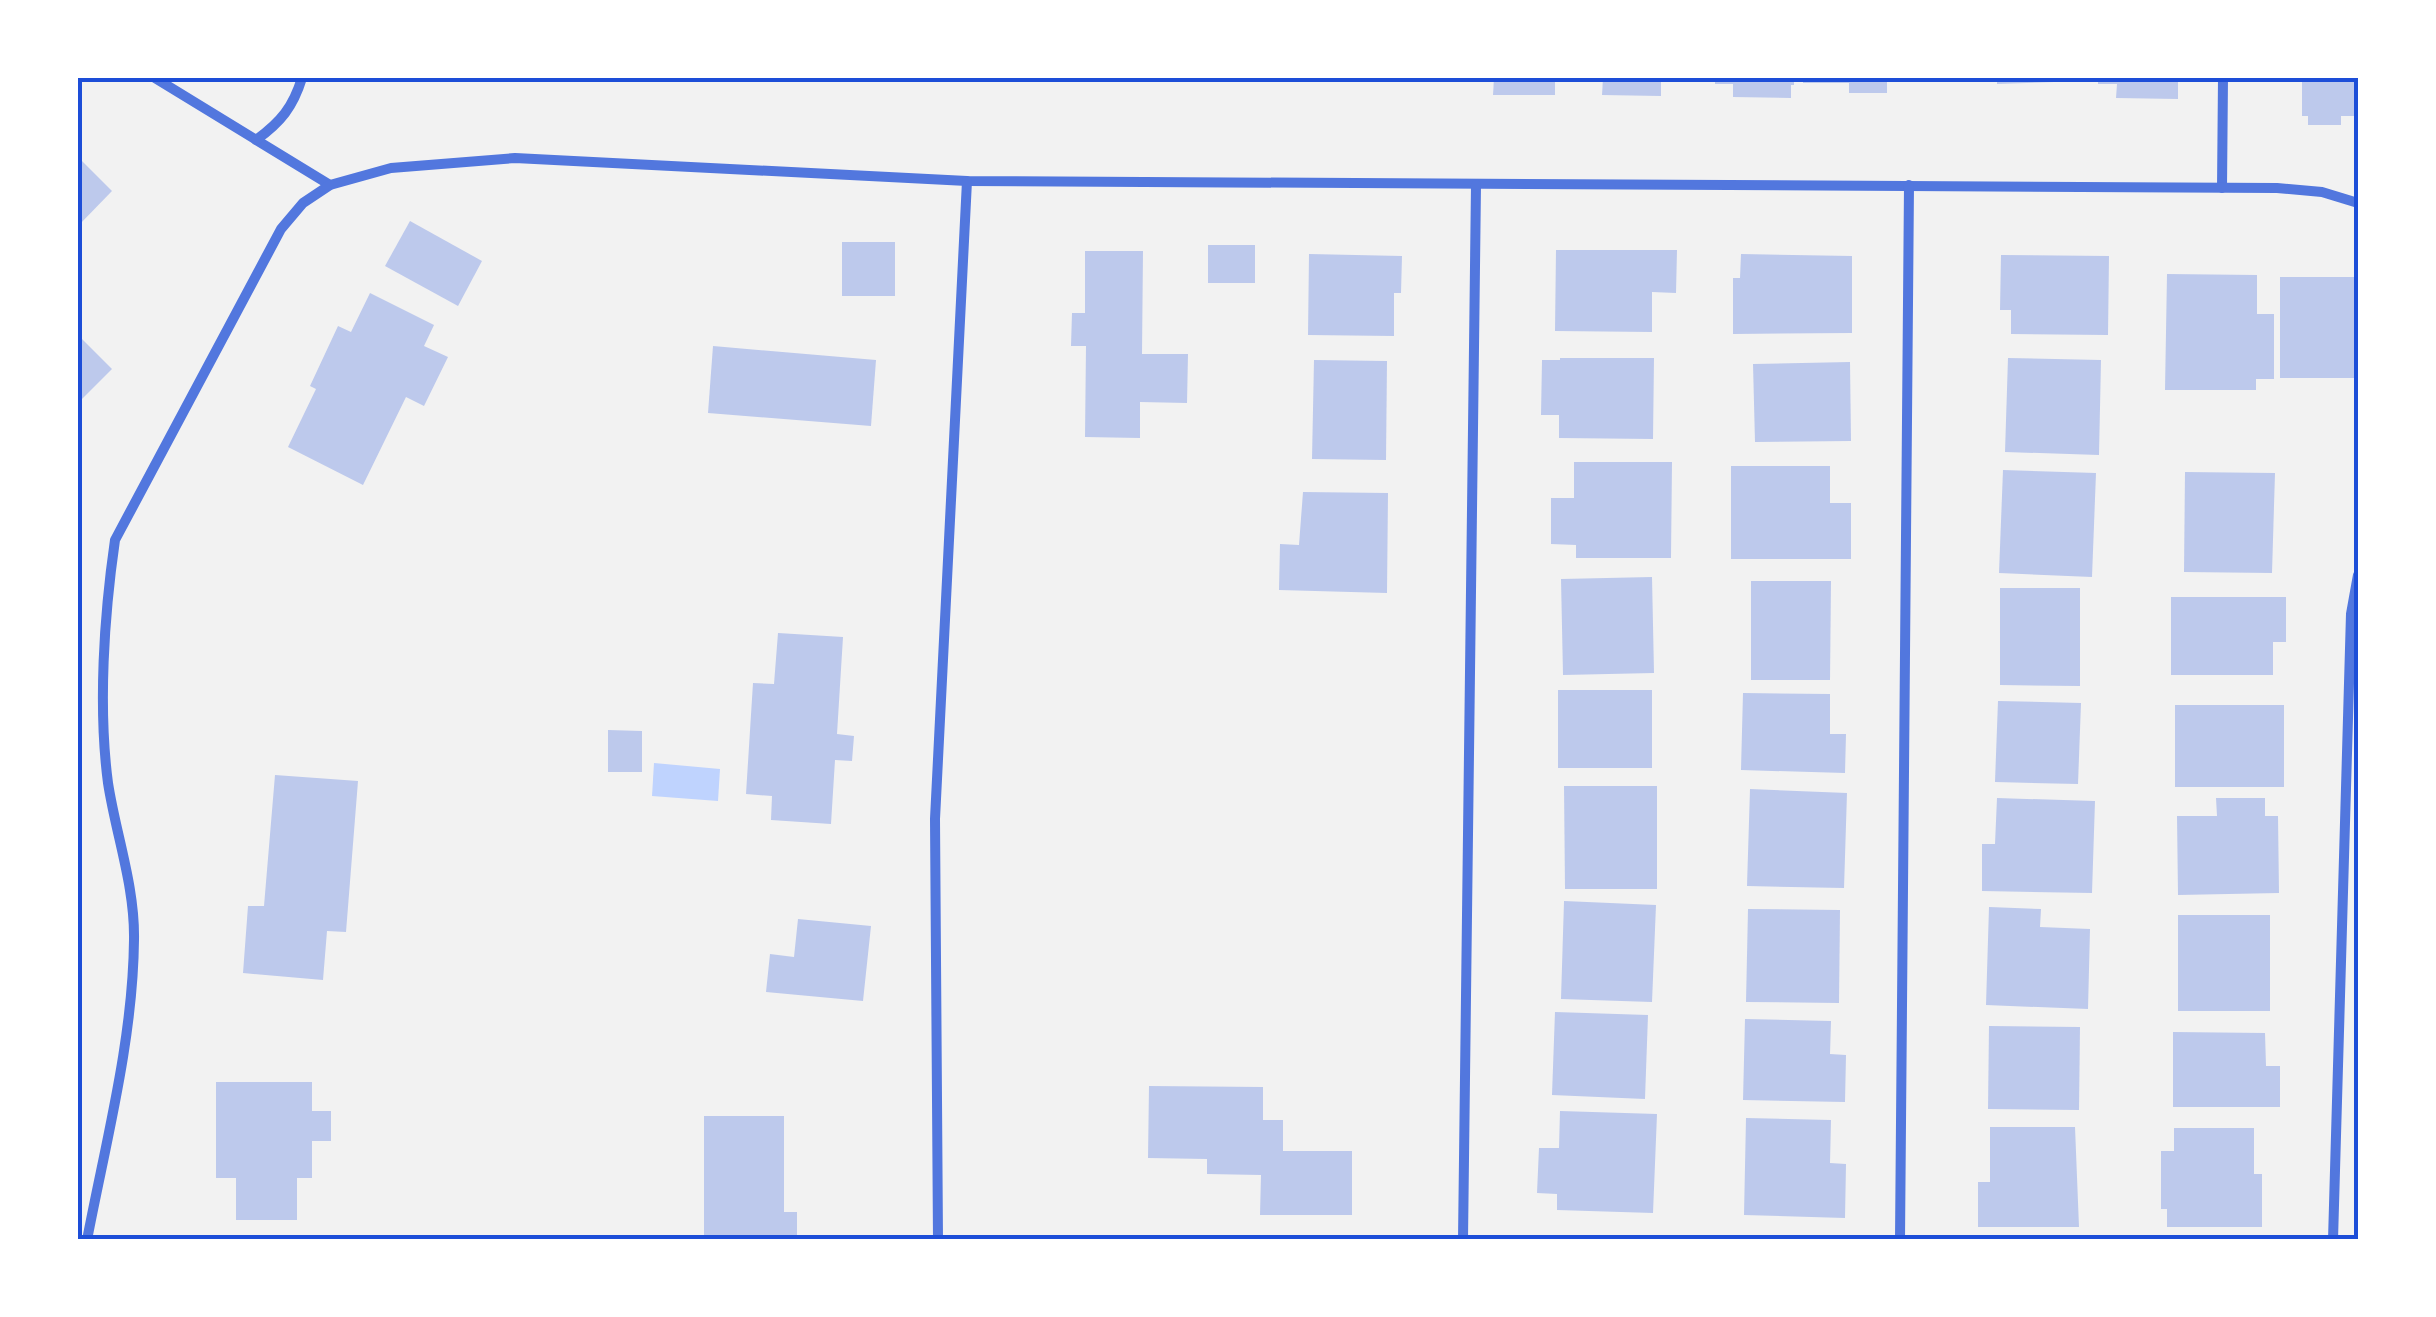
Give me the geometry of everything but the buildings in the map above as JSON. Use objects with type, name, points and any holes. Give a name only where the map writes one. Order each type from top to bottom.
[{"type":"street","points":[[155,78],[330,185]]},
{"type":"street","points":[[256,140],[277,125],[294,104],[302,78]]},
{"type":"street","points":[[2222,188],[2223,78]]},
{"type":"street","points":[[87,1240],[131,1004],[135,936],[130,884],[108,782],[108,588],[115,540],[281,229],[303,204],[330,185],[391,168],[515,158],[967,181],[2222,188],[2322,192],[2358,202]]},
{"type":"street","points":[[938,1240],[935,819],[967,181]]},
{"type":"street","points":[[1463,1240],[1476,185]]},
{"type":"street","points":[[1900,1240],[1909,185]]},
{"type":"street","points":[[2333,1240],[2350,614],[2358,575]]},
{"type":"water","points":[[654,763],[720,769],[718,801],[652,796]]}]
